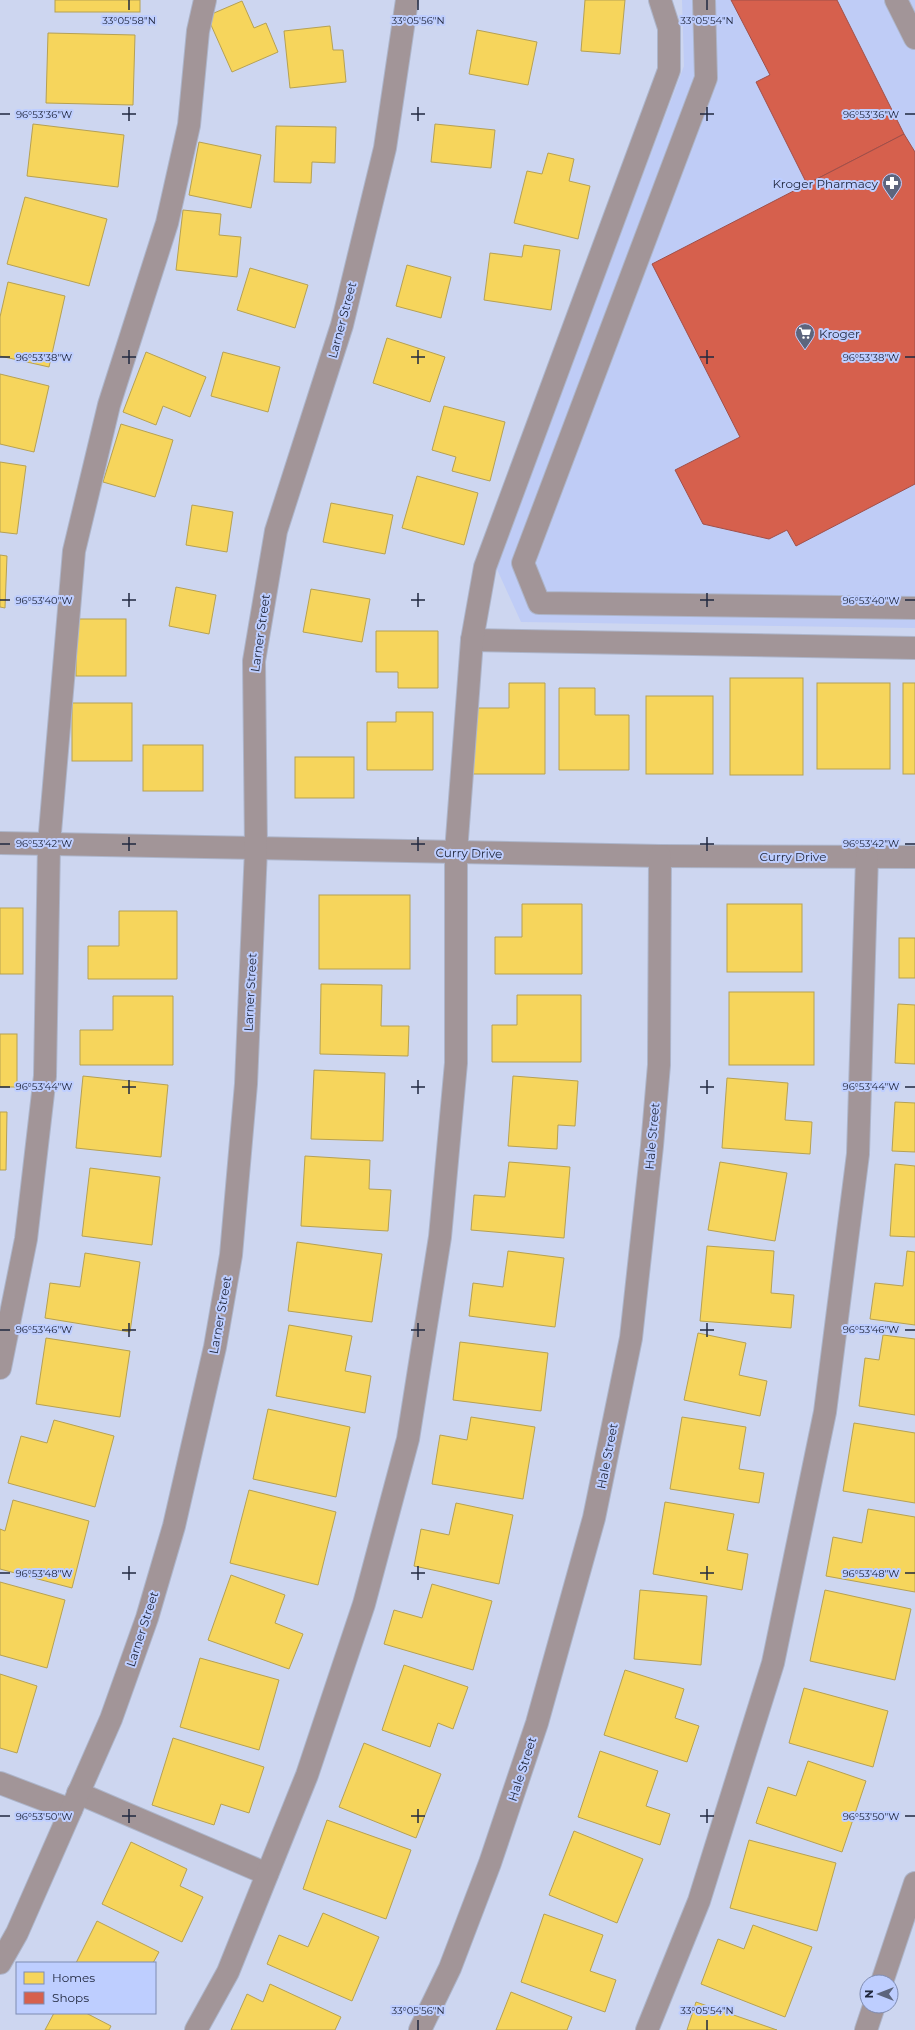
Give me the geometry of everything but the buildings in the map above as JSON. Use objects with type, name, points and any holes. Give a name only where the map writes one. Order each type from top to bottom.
[{"type":"street","points":[[0,1368],[26,1239],[45,1076],[49,844],[74,551],[109,405],[167,223],[189,125],[198,31],[205,0]]},
{"type":"street","name":"Larner Street","points":[[0,1963],[17,1933],[111,1719],[147,1618],[174,1526],[215,1347],[231,1255],[245,1092],[256,849],[254,661],[276,531],[342,325],[385,148],[408,0]]},
{"type":"street","points":[[196,2030],[228,1972],[307,1775],[364,1604],[408,1439],[440,1238],[456,1063],[456,852],[472,640],[485,567],[669,70],[669,28],[660,0]]},
{"type":"street","points":[[704,0],[706,78],[523,562],[539,603],[915,608]]},
{"type":"street","points":[[896,0],[915,38]]},
{"type":"street","points":[[472,640],[915,648]]},
{"type":"street","name":"Curry Drive","points":[[0,843],[660,856],[915,857]]},
{"type":"street","name":"Hale Street","points":[[420,2030],[450,1968],[490,1863],[535,1731],[594,1518],[631,1338],[652,1146],[659,1065],[660,856]]},
{"type":"street","points":[[647,2030],[699,1901],[773,1663],[825,1412],[858,1154],[867,857]]},
{"type":"street","points":[[0,1783],[75,1802],[267,1874]]},
{"type":"street","points":[[885,1974],[915,1883]]},
{"type":"street","points":[[866,2030],[871,2014]]},
{"type":"shaded area","points":[[682,0],[915,0],[915,628],[521,622],[495,565],[684,66]]},
{"type":"place","name":"Kroger Pharmacy","points":[[892,200]]},
{"type":"place","name":"Kroger","points":[[805,350]]}]
